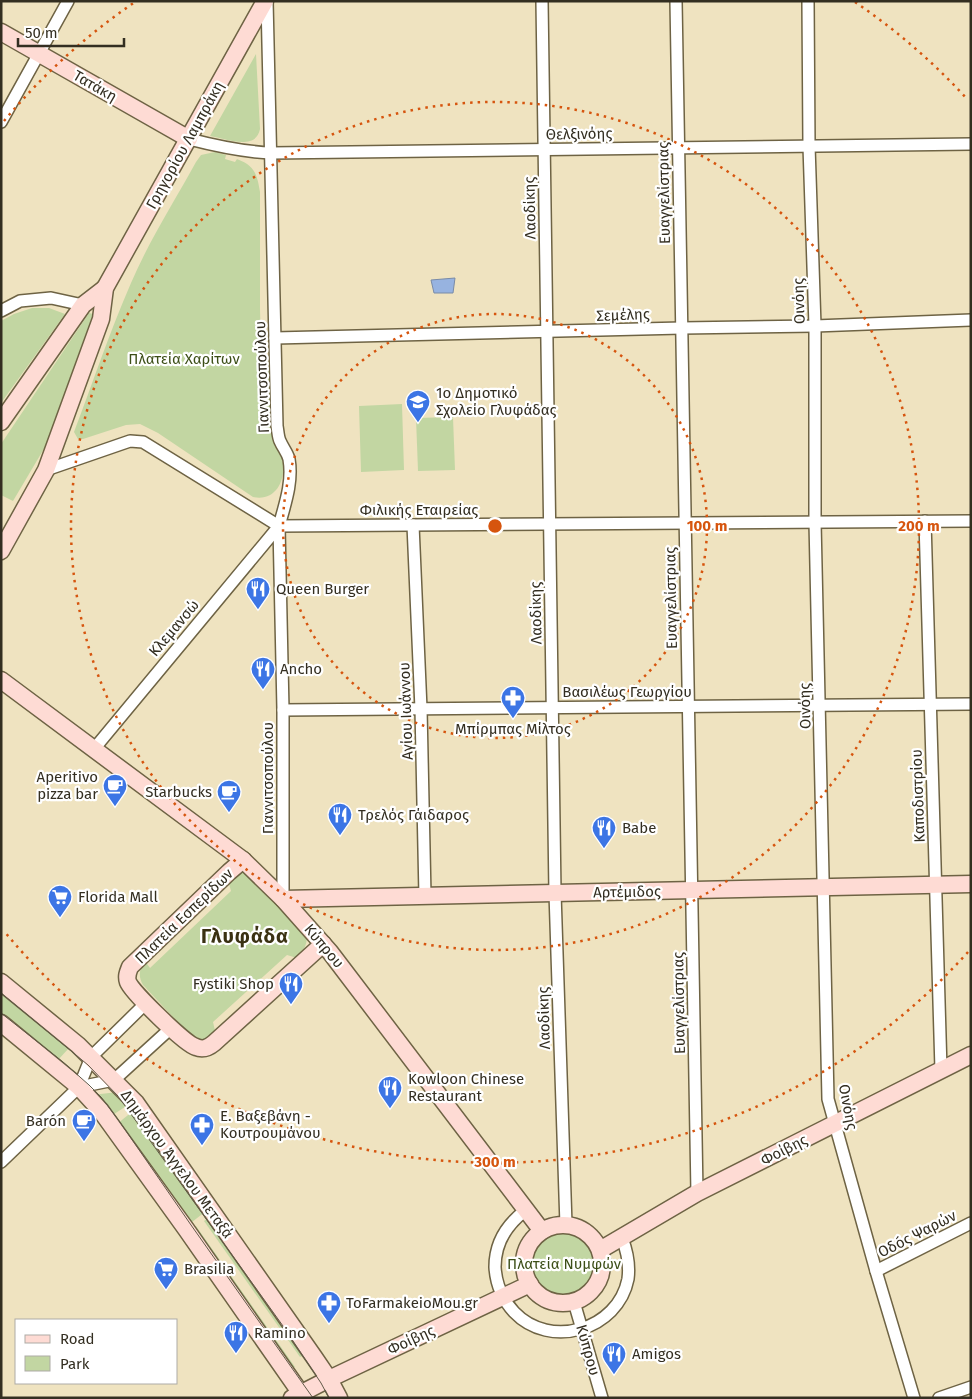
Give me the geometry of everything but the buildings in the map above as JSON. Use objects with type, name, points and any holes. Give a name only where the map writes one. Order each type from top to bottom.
[{"type":"street","points":[[1,122],[68,1]]},
{"type":"street","name":"Γρηγορίου Λαμπράκη","points":[[1,551],[46,470],[101,319],[105,288],[266,1]]},
{"type":"street","name":"Γιαννιτσοπούλου","points":[[266,1],[272,153],[277,426],[280,440],[289,458],[290,472],[286,501],[278,526],[283,710],[283,899]]},
{"type":"street","name":"Λαοδίκης","points":[[542,1],[555,893],[566,1224]]},
{"type":"street","name":"Ευαγγελίστριας","points":[[676,1],[697,1194]]},
{"type":"street","name":"Οινόης","points":[[808,1],[809,146],[815,326],[816,522],[828,1099],[914,1398]]},
{"type":"street","name":"Τατάκη","points":[[1,32],[189,139]]},
{"type":"street","name":"Θελξινόης","points":[[189,139],[234,149],[272,153],[971,144]]},
{"type":"street","name":"Γρηγορίου Λαμπράκη","points":[[1,422],[83,305],[105,288]]},
{"type":"street","points":[[1,312],[20,301],[51,298],[83,305]]},
{"type":"street","name":"Σεμέλης","points":[[275,338],[815,326],[971,320]]},
{"type":"street","points":[[46,470],[130,441],[143,442],[278,526]]},
{"type":"street","name":"Καποδιστρίου","points":[[926,521],[941,1070]]},
{"type":"street","name":"Φιλικής Εταιρείας","points":[[278,526],[971,521]]},
{"type":"street","name":"Αγίου Ιωάννου","points":[[413,525],[422,709],[425,896]]},
{"type":"street","name":"Κλεμανσώ","points":[[94,749],[278,526]]},
{"type":"street","name":"Κύπρου","points":[[1,680],[243,860],[283,899],[323,944],[542,1231]]},
{"type":"street","name":"Βασιλέως Γεωργίου","points":[[283,710],[971,704]]},
{"type":"street","name":"Πλατεία Εσπερίδων","points":[[243,860],[130,967],[127,978],[131,988],[193,1046],[209,1047],[323,944]]},
{"type":"street","name":"Αρτέμιδος","points":[[283,899],[971,884]]},
{"type":"street","name":"Δημάρχου Άγγελου Μεταξά","points":[[1,982],[91,1057],[136,1103],[329,1379],[339,1398]]},
{"type":"street","points":[[1,1162],[79,1087],[91,1057],[146,1003]]},
{"type":"street","name":"Δημάρχου Άγγελου Μεταξά","points":[[1,1023],[79,1087],[101,1112],[186,1229],[299,1396]]},
{"type":"street","points":[[79,1087],[114,1080],[172,1028]]},
{"type":"street","name":"Φοίβης","points":[[600,1250],[697,1194],[971,1055]]},
{"type":"street","points":[[526,1210],[516,1217],[502,1237],[495,1261],[496,1274],[498,1286],[509,1307],[526,1322],[537,1328],[559,1332],[582,1329],[607,1315],[616,1305],[628,1279],[627,1251],[622,1238]]},
{"type":"street","name":"Οδóς Ψαρών","points":[[876,1271],[971,1223]]},
{"type":"street","points":[[566,1224],[587,1232],[595,1240],[600,1250],[603,1266],[598,1283],[593,1290],[574,1302],[561,1303],[549,1300],[538,1294],[530,1284],[525,1273],[524,1261],[527,1249],[533,1239],[542,1231],[550,1227],[566,1224]]},
{"type":"street","name":"Φοίβης","points":[[299,1396],[329,1379],[530,1284]]},
{"type":"street","name":"Κύπρου","points":[[574,1302],[602,1398]]},
{"type":"street","points":[[939,1398],[971,1387]]},
{"type":"green space","points":[[256,54],[260,129],[257,136],[253,140],[240,142],[210,136]]},
{"type":"green space","name":"Πλατεία Χαρίτων","points":[[215,152],[226,155],[225,159],[235,162],[237,159],[248,165],[256,175],[260,192],[261,349],[266,351],[268,358],[274,440],[281,453],[283,466],[283,473],[278,487],[268,496],[261,498],[253,497],[158,433],[140,424],[126,425],[83,439],[78,439],[74,432],[116,320],[146,252],[196,162],[201,155]]},
{"type":"green space","points":[[32,308],[49,308],[65,314],[1,403],[1,321]]},
{"type":"green space","points":[[89,313],[93,314],[45,447],[13,501],[1,495],[1,444]]},
{"type":"green space","points":[[402,404],[404,470],[361,472],[359,406]]},
{"type":"green space","points":[[453,417],[455,470],[418,471],[416,418]]},
{"type":"green space","points":[[238,873],[250,874],[307,936],[306,943],[303,951],[297,958],[287,955],[213,1022],[216,1035],[207,1039],[201,1039],[180,1024],[143,985],[140,979],[140,970],[145,961],[150,968],[231,891],[228,880]]},
{"type":"green space","points":[[1,991],[70,1047],[56,1062],[1,1017]]},
{"type":"green space","points":[[118,1092],[128,1105],[111,1116],[92,1095]]},
{"type":"green space","points":[[133,1111],[205,1212],[188,1225],[117,1124]]},
{"type":"green space","points":[[208,1218],[305,1355],[300,1357],[204,1221]]},
{"type":"green space","points":[[196,1226],[295,1367],[290,1369],[192,1230]]},
{"type":"green space","name":"Πλατεία Νυμφών","points":[[564,1232],[582,1238],[590,1246],[596,1264],[590,1282],[582,1290],[564,1296],[546,1290],[538,1282],[532,1264],[538,1246],[546,1238]]},
{"type":"water","points":[[455,278],[453,293],[434,293],[431,280]]},
{"type":"tram line","points":[[1,993],[88,1065],[118,1096],[283,1326],[329,1398]]},
{"type":"tram line","points":[[1,1013],[63,1062],[101,1097],[313,1398]]},
{"type":"place","name":"1ο Δημοτικό Σχολείο Γλυφάδας","points":[[418,423]]},
{"type":"place","name":"Queen Burger","points":[[258,610]]},
{"type":"place","name":"Ancho","points":[[263,690]]},
{"type":"place","name":"Μπίρμπας Μίλτος","points":[[513,719]]},
{"type":"place","name":"Aperitivo pizza bar","points":[[115,807]]},
{"type":"place","name":"Starbucks","points":[[229,813]]},
{"type":"place","name":"Τρελός Γάιδαρος","points":[[340,836]]},
{"type":"place","name":"Babe","points":[[604,849]]},
{"type":"place","name":"Florida Mall","points":[[60,918]]},
{"type":"place","name":"Fystiki Shop","points":[[291,1005]]},
{"type":"place","name":"Kowloon Chinese Restaurant","points":[[390,1109]]},
{"type":"place","name":"Barón","points":[[84,1142]]},
{"type":"place","name":"Ε. Βαξεβάνη - Κουτρουμάνου","points":[[202,1146]]},
{"type":"place","name":"Brasilia","points":[[166,1290]]},
{"type":"place","name":"ToFarmakeioMou.gr","points":[[329,1324]]},
{"type":"place","name":"Ramino","points":[[236,1354]]},
{"type":"place","name":"Amigos","points":[[614,1375]]},
{"type":"district","name":"Γλυφάδα","points":[[245,936]]}]
